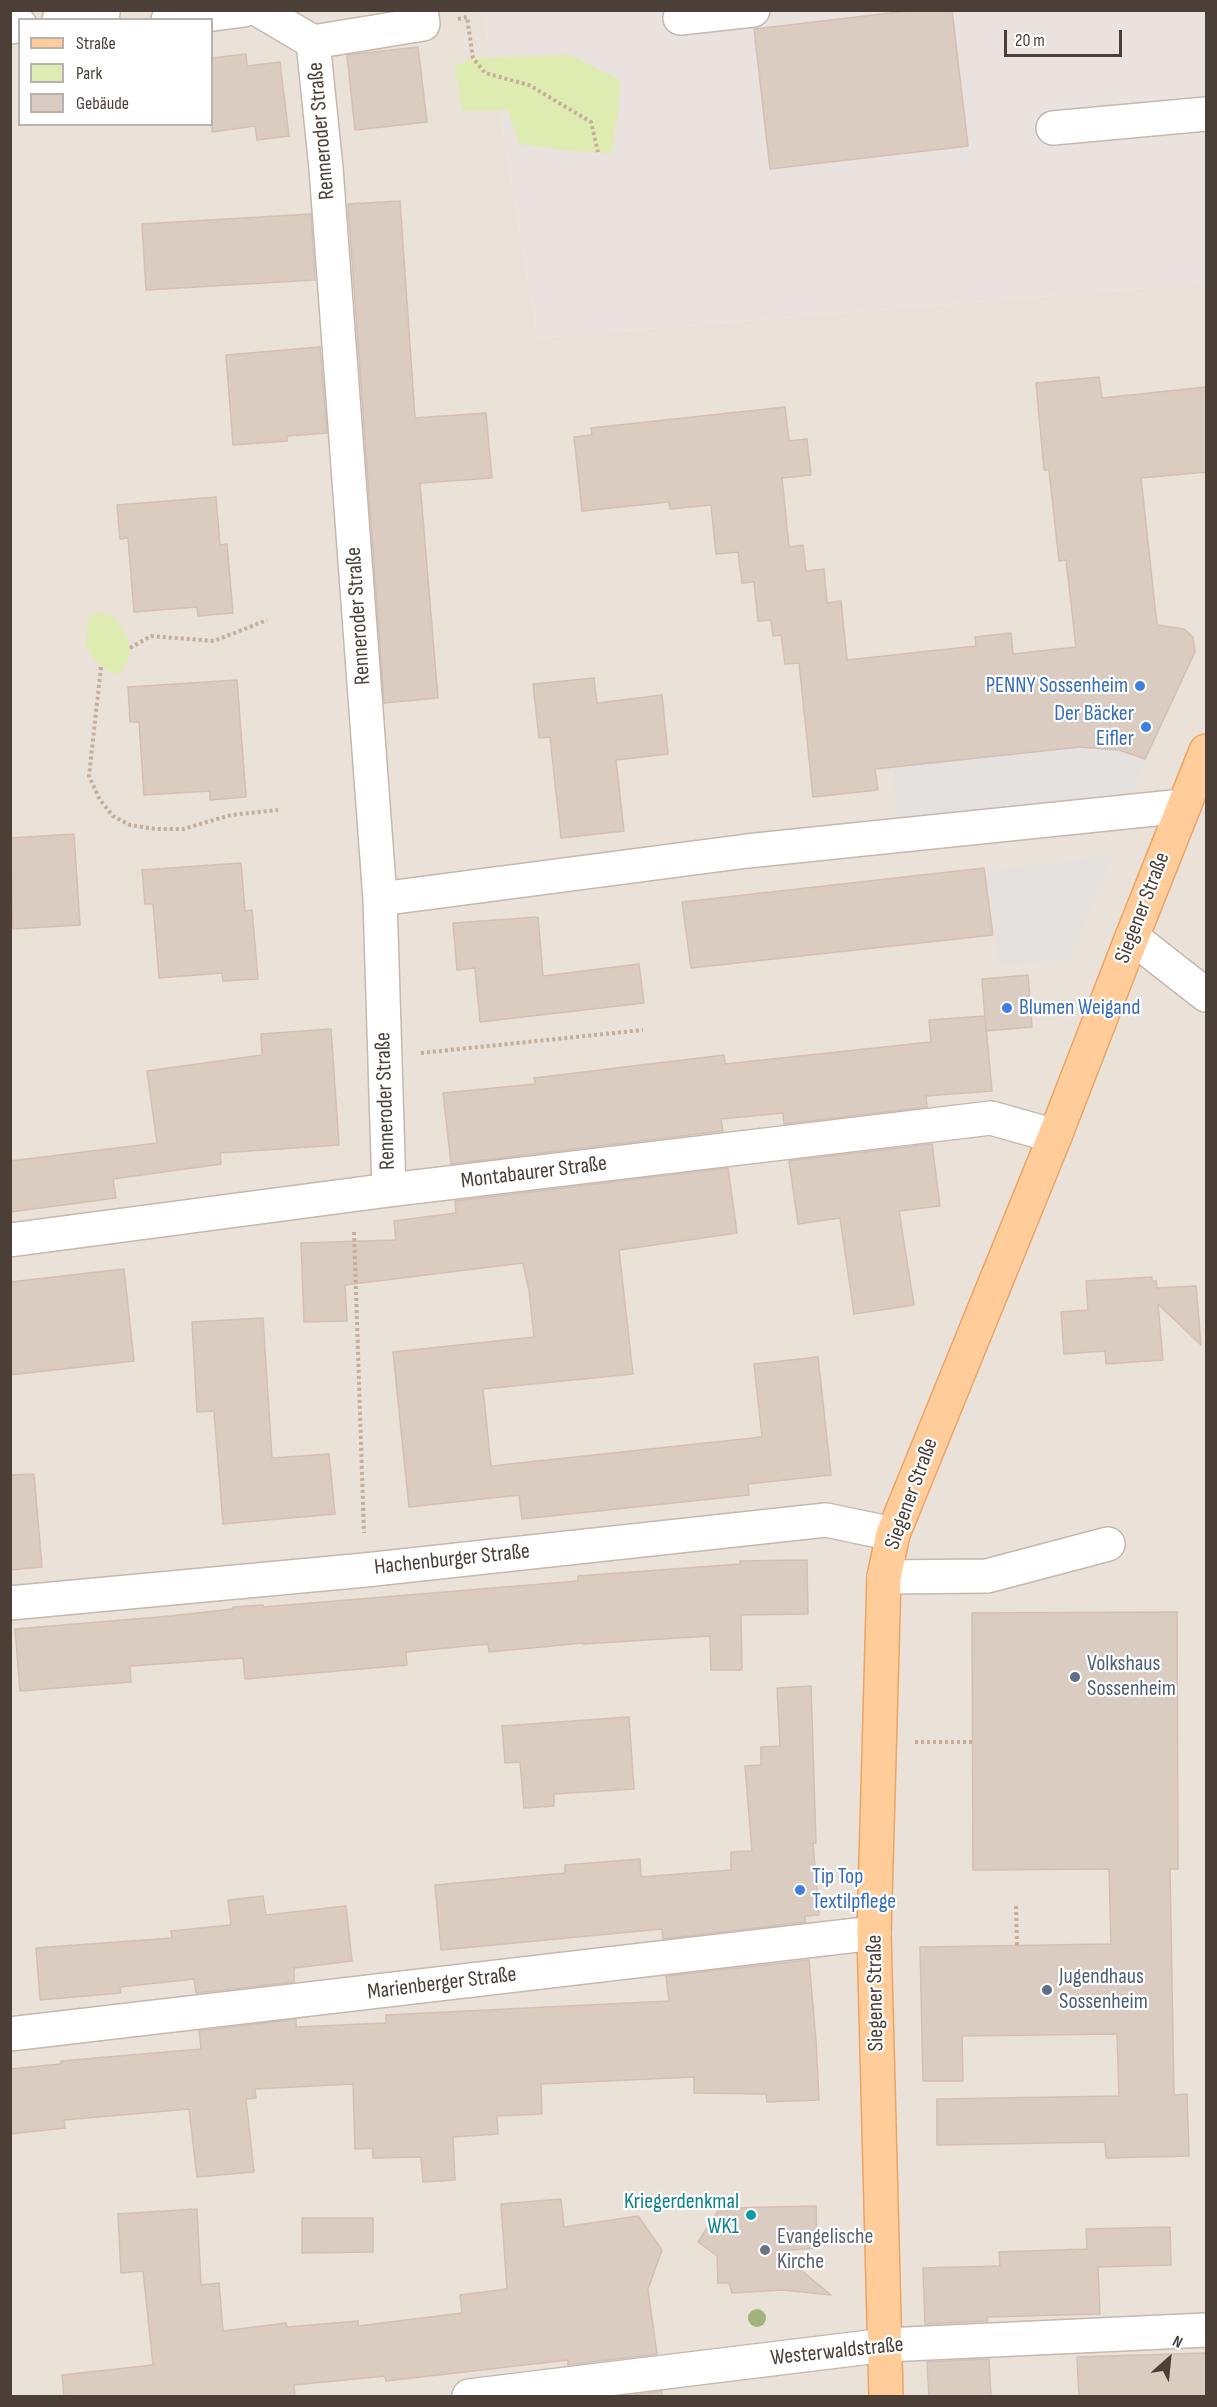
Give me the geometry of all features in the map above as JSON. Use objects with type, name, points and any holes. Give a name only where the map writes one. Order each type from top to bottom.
[{"type":"main road","name":"Siegener Straße","points":[[886,2397],[874,1933],[884,1577],[893,1534],[1055,1136],[1206,751]]},
{"type":"street","points":[[183,18],[244,10]]},
{"type":"street","name":"Renneroder Straße","points":[[260,10],[314,42],[422,17]]},
{"type":"street","points":[[680,18],[753,10]]},
{"type":"street","points":[[72,18],[103,13]]},
{"type":"street","name":"Renneroder Straße","points":[[314,42],[326,168],[380,899],[388,1190]]},
{"type":"street","points":[[1053,128],[1206,114]]},
{"type":"street","points":[[380,899],[747,850],[1183,806]]},
{"type":"street","points":[[1132,937],[1206,995]]},
{"type":"street","name":"Montabaurer Straße","points":[[10,1240],[388,1190],[991,1118],[1055,1136]]},
{"type":"street","name":"Hachenburger Straße","points":[[10,1603],[365,1570],[826,1520],[893,1534]]},
{"type":"street","points":[[884,1577],[987,1576],[1108,1544]]},
{"type":"street","name":"Marienberger Straße","points":[[10,2034],[874,1933]]},
{"type":"street","name":"Westerwaldstraße","points":[[469,2397],[886,2345],[1206,2330]]},
{"type":"path","points":[[422,17],[467,17],[473,58],[485,73],[529,85],[591,122],[598,152]]},
{"type":"path","points":[[130,648],[151,636],[214,641],[267,620]]},
{"type":"path","points":[[101,668],[89,776],[100,800],[113,816],[130,825],[156,829],[183,828],[231,815],[278,810]]},
{"type":"path","points":[[385,1057],[643,1030]]},
{"type":"path","points":[[353,1195],[365,1570]]},
{"type":"path","points":[[909,1742],[973,1742]]},
{"type":"path","points":[[1016,1906],[1017,1945]]},
{"type":"path","points":[[825,2237],[845,2234]]},
{"type":"shaded area","points":[[11,11],[483,11],[538,338],[1206,283],[1206,2396],[11,2396]]},
{"type":"shaded area","points":[[483,11],[1206,11],[1206,283],[538,338]]},
{"type":"shaded area","points":[[1080,747],[1119,750],[1145,759],[1128,809],[897,830],[893,768]]},
{"type":"shaded area","points":[[1112,856],[1069,960],[999,965],[989,871]]},
{"type":"green space","points":[[570,55],[620,80],[619,109],[611,153],[572,151],[519,144],[508,110],[462,110],[455,66],[473,58]]},
{"type":"green space","points":[[99,612],[114,617],[127,636],[130,648],[128,660],[122,671],[114,675],[95,661],[86,646],[88,622],[92,615]]},
{"type":"building","points":[[916,10],[952,10],[968,146],[770,169],[754,29]]},
{"type":"building","points":[[418,47],[427,122],[355,130],[347,55]]},
{"type":"building","points":[[246,54],[247,66],[280,62],[289,136],[257,140],[255,126],[212,132],[213,58]]},
{"type":"building","points":[[400,201],[415,418],[486,413],[492,478],[420,483],[438,698],[384,703],[348,204]]},
{"type":"building","points":[[311,214],[315,280],[146,290],[142,224]]},
{"type":"building","points":[[320,347],[327,433],[287,436],[287,441],[233,445],[226,355]]},
{"type":"building","points":[[1099,377],[1102,398],[1206,387],[1206,472],[1141,478],[1157,625],[1184,629],[1193,637],[1195,652],[1145,759],[1119,750],[1080,747],[875,769],[878,790],[813,797],[799,663],[785,664],[781,635],[773,636],[771,620],[758,621],[754,582],[742,583],[738,552],[716,554],[711,505],[670,509],[669,502],[582,511],[574,437],[592,435],[591,428],[785,407],[789,441],[807,439],[811,475],[782,478],[789,547],[803,545],[806,571],[824,569],[827,603],[841,601],[847,660],[976,646],[975,637],[1011,633],[1013,654],[1076,647],[1066,560],[1059,561],[1049,470],[1044,470],[1036,383]]},
{"type":"building","points":[[216,497],[220,545],[227,544],[233,613],[198,616],[197,607],[134,612],[128,538],[120,539],[117,505]]},
{"type":"building","points":[[594,678],[597,703],[662,695],[668,754],[616,760],[624,831],[561,838],[550,737],[539,738],[533,684]]},
{"type":"building","points":[[237,680],[246,797],[210,800],[210,791],[144,795],[139,722],[130,722],[128,687]]},
{"type":"building","points":[[74,834],[80,925],[13,929],[10,838]]},
{"type":"building","points":[[241,863],[245,911],[252,910],[258,979],[223,981],[222,973],[159,978],[153,904],[145,904],[142,870]]},
{"type":"building","points":[[984,868],[993,935],[691,968],[682,902]]},
{"type":"building","points":[[538,917],[543,976],[639,964],[644,1003],[480,1022],[475,968],[457,970],[453,923]]},
{"type":"building","name":"Blumen Weigand","points":[[1028,975],[1032,1027],[986,1031],[982,979]]},
{"type":"building","points":[[985,1016],[992,1091],[926,1096],[927,1107],[784,1124],[783,1113],[721,1119],[723,1131],[451,1164],[443,1093],[535,1084],[534,1078],[724,1055],[725,1064],[931,1042],[929,1020]]},
{"type":"building","points":[[331,1029],[339,1145],[220,1153],[221,1164],[113,1179],[116,1198],[10,1212],[10,1161],[157,1143],[147,1071],[262,1055],[261,1034]]},
{"type":"building","points":[[932,1144],[940,1206],[899,1211],[914,1305],[854,1314],[840,1218],[798,1224],[789,1161]]},
{"type":"building","points":[[728,1168],[737,1233],[619,1250],[633,1374],[483,1389],[491,1466],[762,1437],[754,1364],[818,1357],[831,1475],[748,1484],[749,1495],[522,1519],[519,1495],[409,1507],[393,1352],[534,1337],[529,1291],[523,1263],[345,1285],[347,1321],[304,1322],[301,1243],[396,1240],[394,1221],[456,1213],[455,1201]]},
{"type":"building","points":[[124,1269],[134,1361],[10,1375],[10,1282]]},
{"type":"building","points":[[1152,1277],[1152,1281],[1156,1281],[1157,1288],[1196,1286],[1201,1345],[1158,1304],[1163,1360],[1106,1364],[1105,1351],[1064,1354],[1061,1312],[1088,1310],[1086,1281]]},
{"type":"building","points":[[263,1318],[272,1458],[329,1454],[335,1514],[223,1524],[214,1411],[197,1412],[192,1322]]},
{"type":"building","points":[[34,1474],[42,1567],[10,1570],[10,1475]]},
{"type":"building","points":[[807,1560],[808,1614],[741,1615],[742,1670],[711,1670],[710,1636],[583,1643],[489,1652],[488,1644],[406,1652],[407,1665],[245,1679],[243,1658],[130,1666],[131,1682],[20,1691],[15,1629],[170,1616],[233,1609],[233,1607],[263,1605],[263,1607],[578,1581],[578,1576],[740,1564],[740,1561]]},
{"type":"building","points":[[1177,1612],[1178,1869],[1170,1869],[1174,2095],[1187,2094],[1189,2156],[1106,2158],[1105,2142],[937,2145],[937,2099],[1119,2096],[1117,2034],[962,2036],[963,2081],[923,2081],[920,1947],[1111,1944],[1109,1869],[973,1870],[972,1613]]},
{"type":"building","points":[[811,1686],[816,1843],[813,1843],[819,1915],[805,1916],[805,1922],[663,1939],[662,1929],[441,1950],[435,1885],[565,1873],[565,1865],[640,1859],[641,1877],[731,1870],[731,1852],[752,1851],[745,1766],[761,1765],[761,1747],[780,1746],[777,1688]]},
{"type":"building","points":[[629,1717],[634,1789],[554,1794],[554,1806],[524,1808],[520,1762],[505,1763],[502,1726]]},
{"type":"building","points":[[263,1896],[266,1915],[346,1906],[352,1961],[294,1968],[294,1982],[196,1993],[194,1979],[120,1987],[121,1993],[40,2000],[36,1948],[172,1938],[171,1931],[231,1925],[228,1900]]},
{"type":"building","points":[[809,1960],[819,2100],[767,2102],[766,2094],[694,2093],[694,2077],[541,2084],[542,2114],[497,2116],[498,2134],[453,2137],[455,2180],[423,2182],[421,2157],[373,2158],[373,2148],[355,2149],[353,2084],[255,2089],[256,2098],[246,2099],[254,2172],[197,2177],[189,2109],[64,2120],[65,2128],[10,2134],[10,2069],[61,2064],[61,2061],[201,2049],[199,2031],[296,2019],[296,2027],[386,2023],[386,2015],[669,2001],[666,1976]]},
{"type":"building","points":[[561,2199],[564,2227],[638,2216],[662,2250],[648,2289],[657,2354],[568,2365],[568,2360],[386,2381],[385,2376],[294,2385],[295,2397],[64,2397],[62,2375],[153,2365],[143,2271],[121,2273],[118,2214],[197,2209],[201,2285],[219,2283],[223,2331],[286,2323],[287,2327],[358,2321],[358,2326],[462,2313],[460,2295],[507,2289],[501,2204]]},
{"type":"building","name":"Evangelische Kirche","points":[[816,2206],[817,2248],[778,2251],[831,2295],[783,2290],[732,2293],[729,2283],[718,2283],[717,2256],[698,2242],[718,2211],[728,2211],[730,2208]]},
{"type":"building","points":[[302,2218],[373,2218],[373,2252],[302,2253]]},
{"type":"building","points":[[1170,2227],[1171,2265],[1098,2267],[1100,2314],[987,2317],[988,2321],[925,2324],[923,2268],[1000,2266],[999,2252],[1087,2249],[1086,2229]]},
{"type":"building","points":[[1206,2353],[1206,2397],[1079,2397],[1077,2357]]},
{"type":"building","points":[[989,2359],[991,2397],[929,2397],[927,2362]]},
{"type":"building","points":[[662,2391],[662,2397],[619,2397]]},
{"type":"place","name":"PENNY Sossenheim","points":[[1140,686]]},
{"type":"place","name":"Der Bäcker Eifler","points":[[1146,727]]},
{"type":"place","name":"Blumen Weigand","points":[[1007,1008]]},
{"type":"place","name":"Volkshaus Sossenheim","points":[[1075,1677]]},
{"type":"place","name":"Tip Top Textilpflege","points":[[800,1890]]},
{"type":"place","name":"Jugendhaus Sossenheim","points":[[1047,1990]]},
{"type":"place","name":"Kriegerdenkmal WK1","points":[[751,2215]]},
{"type":"place","name":"Evangelische Kirche","points":[[765,2250]]}]
